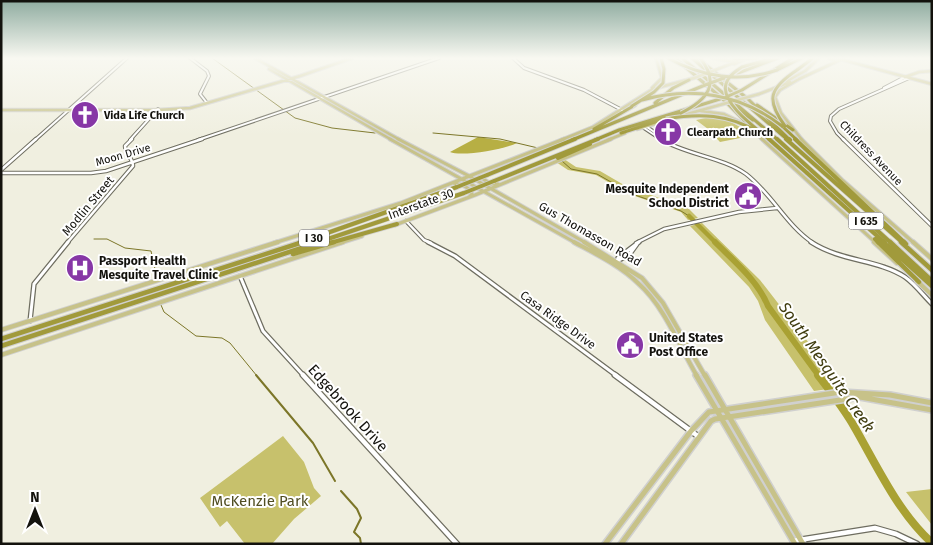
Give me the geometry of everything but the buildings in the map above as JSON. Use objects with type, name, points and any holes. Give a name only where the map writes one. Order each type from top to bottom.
[{"type":"highway","points":[[632,106],[663,83]]},
{"type":"highway","points":[[641,111],[664,98],[672,88],[682,83]]},
{"type":"highway","points":[[703,83],[754,131]]},
{"type":"highway","name":"I 30","points":[[1,337],[63,319],[317,237],[457,187],[709,83]]},
{"type":"highway","points":[[547,160],[644,127],[696,106],[706,96],[710,83]]},
{"type":"highway","name":"I 635","points":[[712,83],[765,128],[932,281]]},
{"type":"highway","name":"I 635","points":[[725,83],[932,270]]},
{"type":"highway","points":[[726,83],[729,101],[738,111],[852,215],[919,282]]},
{"type":"highway","points":[[728,83],[792,130]]},
{"type":"highway","name":"I 30","points":[[1,347],[464,193],[641,122],[720,99],[752,83]]},
{"type":"highway","points":[[777,83],[772,94],[773,108],[784,126],[817,160],[899,236],[923,262]]},
{"type":"highway","points":[[524,161],[593,130],[642,100],[659,95],[677,93],[717,96],[758,110],[784,126]]},
{"type":"highway","points":[[748,99],[799,150]]},
{"type":"highway","points":[[724,102],[765,128]]},
{"type":"highway","points":[[666,118],[694,114],[722,116],[745,125],[780,149]]},
{"type":"highway","points":[[857,220],[932,286]]},
{"type":"highway","points":[[239,268],[397,224]]},
{"type":"main road","points":[[1,110],[190,108],[274,83]]},
{"type":"main road","name":"Gus Thomasson Road","points":[[298,83],[482,192],[614,264],[643,286],[663,314],[720,418],[794,542]]},
{"type":"main road","points":[[646,92],[658,83]]},
{"type":"main road","name":"Interstate 30","points":[[1,330],[381,210],[587,130],[622,110],[646,92],[674,83]]},
{"type":"main road","name":"Interstate 30","points":[[1,354],[397,224],[491,189],[616,136],[724,102],[759,94],[786,83]]},
{"type":"main road","points":[[791,83],[780,90],[775,96],[776,104],[792,130],[845,182],[932,259]]},
{"type":"main road","name":"Gus Thomasson Road","points":[[323,98],[469,176],[551,225],[617,261],[649,284],[669,314],[802,542]]},
{"type":"main road","points":[[691,112],[706,111],[724,114],[739,120],[754,131],[932,295]]},
{"type":"main road","points":[[364,123],[368,121]]},
{"type":"main road","points":[[421,156],[437,160]]},
{"type":"main road","points":[[483,171],[480,177],[494,184],[502,184],[499,190],[505,197]]},
{"type":"main road","points":[[449,173],[453,180],[449,184]]},
{"type":"main road","points":[[449,184],[460,184],[471,191],[472,194],[469,197]]},
{"type":"main road","points":[[643,286],[649,284]]},
{"type":"main road","points":[[663,314],[669,314]]},
{"type":"main road","points":[[605,544],[705,414],[725,409],[841,392],[890,395],[932,403]]},
{"type":"main road","points":[[890,395],[893,402]]},
{"type":"main road","points":[[621,544],[711,421],[729,416],[860,397],[932,410]]},
{"type":"main road","points":[[781,401],[784,408]]},
{"type":"main road","points":[[755,478],[763,476]]},
{"type":"street","points":[[1,171],[100,83]]},
{"type":"street","points":[[206,83],[200,94],[207,103]]},
{"type":"street","name":"Moon Drive","points":[[1,171],[97,172],[134,162],[366,83]]},
{"type":"street","points":[[566,83],[584,90],[622,110]]},
{"type":"street","name":"Childress Avenue","points":[[893,83],[839,109],[831,116],[830,121],[837,133],[932,225]]},
{"type":"street","points":[[134,162],[125,151],[125,146],[157,109]]},
{"type":"street","points":[[644,127],[666,142],[684,151],[722,162],[738,169],[752,179],[804,236],[818,247],[842,258],[882,266],[894,271],[912,283],[932,304]]},
{"type":"street","name":"Modlin Street","points":[[30,321],[36,280],[133,166],[134,162]]},
{"type":"street","points":[[617,261],[623,260],[637,247],[637,244],[664,229],[747,211],[778,208]]},
{"type":"street","name":"Casa Ridge Drive","points":[[406,220],[424,240],[455,256],[699,437]]},
{"type":"street","name":"Edgebrook Drive","points":[[240,276],[263,331],[457,544]]},
{"type":"street","points":[[794,542],[875,528],[896,534],[917,544]]},
{"type":"green space","points":[[715,116],[755,135],[720,142],[696,120]]},
{"type":"green space","points":[[564,159],[576,167],[600,171],[624,185],[689,209],[698,218],[688,220],[681,212],[629,194],[596,175],[568,170],[556,162]]},
{"type":"green space","points":[[702,223],[760,280],[843,387],[814,391],[765,320],[758,301],[749,287],[690,226]]},
{"type":"green space","name":"McKenzie Park","points":[[283,436],[304,462],[314,488],[321,496],[294,519],[272,544],[245,544],[227,521],[220,527],[200,498]]},
{"type":"green space","points":[[932,489],[932,525],[906,492]]},
{"type":"shaded area","points":[[478,137],[517,143],[484,152],[464,154],[450,152]]},
{"type":"waterway","points":[[247,83],[295,118],[332,128],[375,133]]},
{"type":"waterway","points":[[433,133],[500,139],[538,148]]},
{"type":"waterway","points":[[562,161],[571,169],[597,174],[632,194],[681,211],[689,216]]},
{"type":"waterway","name":"South Mesquite Creek","points":[[689,216],[715,242]]},
{"type":"waterway","points":[[94,239],[107,239],[125,248],[151,251],[157,278]]},
{"type":"waterway","name":"South Mesquite Creek","points":[[715,242],[752,280],[768,306],[819,376]]},
{"type":"waterway","points":[[161,305],[164,312],[196,336],[222,338],[230,343],[257,376]]},
{"type":"waterway","points":[[256,375],[313,443],[335,481]]},
{"type":"waterway","name":"South Mesquite Creek","points":[[818,375],[851,421],[899,504],[932,543]]},
{"type":"waterway","points":[[341,491],[357,509],[361,518],[354,532],[360,538],[361,544]]},
{"type":"place","name":"Vida Life Church","points":[[85,115]]},
{"type":"place","name":"Clearpath Church","points":[[668,132]]},
{"type":"place","name":"Mesquite Independent School District","points":[[748,196]]},
{"type":"place","name":"Passport Health Mesquite Travel Clinic","points":[[80,268]]},
{"type":"place","name":"United States Post Office","points":[[630,345]]}]
